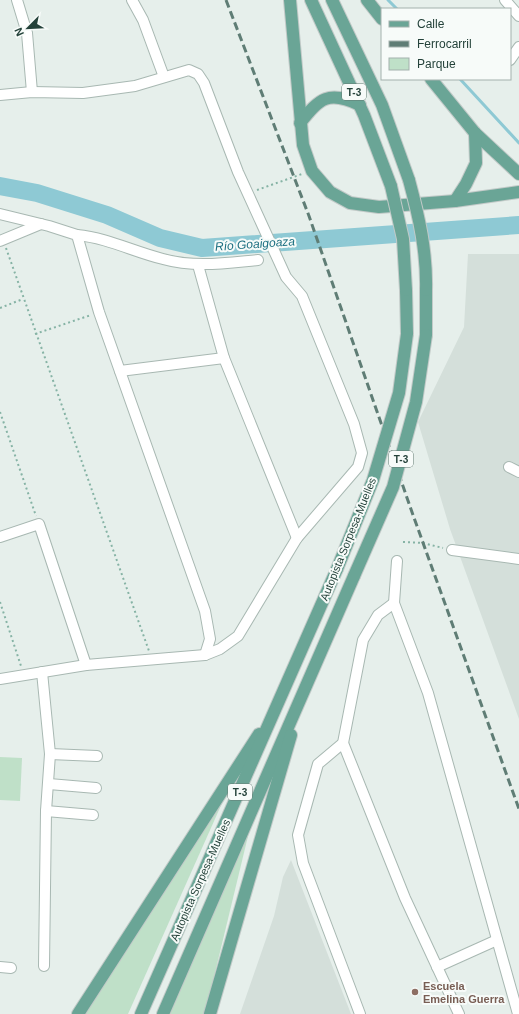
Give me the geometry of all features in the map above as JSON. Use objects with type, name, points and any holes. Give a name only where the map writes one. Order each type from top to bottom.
[{"type":"main road","points":[[290,0],[303,145],[312,170],[330,192],[350,203],[379,207],[455,201],[519,192]]},
{"type":"main road","name":"Autopista Sorpesa-Muelles","points":[[141,1014],[280,700],[365,503],[399,393],[407,334],[403,239],[391,186],[360,105],[311,0]]},
{"type":"main road","name":"Autopista Sorpesa-Muelles","points":[[162,1014],[308,678],[394,487],[416,402],[426,335],[425,257],[418,215],[409,180],[382,105],[332,0]]},
{"type":"main road","points":[[338,0],[340,16]]},
{"type":"main road","points":[[367,0],[381,18]]},
{"type":"main road","points":[[432,80],[475,133],[519,174]]},
{"type":"main road","points":[[300,123],[315,105],[326,98],[336,96],[360,105]]},
{"type":"main road","points":[[455,201],[476,163],[475,133]]},
{"type":"main road","points":[[210,1014],[308,678]]},
{"type":"main road","points":[[78,1014],[280,700]]},
{"type":"street","points":[[17,0],[27,33],[32,92]]},
{"type":"street","points":[[132,0],[143,20],[164,77]]},
{"type":"street","points":[[505,0],[519,16]]},
{"type":"street","points":[[511,59],[519,47]]},
{"type":"street","points":[[0,95],[32,92],[83,94],[135,86],[189,70],[198,74],[204,83],[238,172],[286,276],[302,296],[354,424],[362,454],[358,467],[297,538],[238,636],[220,649],[206,655],[86,665],[0,679]]},
{"type":"street","points":[[0,214],[77,235],[93,237],[163,259],[198,265],[258,260]]},
{"type":"street","points":[[1,241],[40,224]]},
{"type":"street","points":[[77,235],[99,312],[205,611],[210,639],[206,655]]},
{"type":"street","points":[[198,265],[224,358],[297,538]]},
{"type":"street","points":[[120,371],[224,358]]},
{"type":"street","points":[[509,467],[519,472]]},
{"type":"street","points":[[0,537],[39,524],[86,665]]},
{"type":"street","points":[[452,550],[519,559]]},
{"type":"street","points":[[397,561],[394,603],[428,693],[518,1014]]},
{"type":"street","points":[[394,603],[378,615],[363,640],[343,743],[404,898],[459,1014]]},
{"type":"street","points":[[42,672],[50,754],[46,811],[44,966]]},
{"type":"street","points":[[343,743],[318,764],[298,835],[302,863],[360,1014]]},
{"type":"street","points":[[50,754],[97,756]]},
{"type":"street","points":[[49,784],[96,788]]},
{"type":"street","points":[[46,811],[93,815]]},
{"type":"street","points":[[437,967],[497,940]]},
{"type":"street","points":[[0,967],[11,968]]},
{"type":"path","points":[[249,193],[312,170]]},
{"type":"path","points":[[1,241],[152,660]]},
{"type":"path","points":[[0,308],[23,299]]},
{"type":"path","points":[[35,334],[99,312]]},
{"type":"path","points":[[0,412],[39,524]]},
{"type":"path","points":[[403,542],[423,543],[452,550]]},
{"type":"path","points":[[0,602],[24,675]]},
{"type":"shaded area","points":[[468,254],[519,254],[519,719],[450,529],[418,422],[464,327]]},
{"type":"shaded area","points":[[291,860],[351,1014],[240,1014],[274,916],[283,877]]},
{"type":"green space","points":[[0,757],[22,758],[20,801],[0,800]]},
{"type":"green space","points":[[227,792],[128,1014],[81,1014]]},
{"type":"green space","points":[[256,803],[205,1014],[170,1014]]},
{"type":"waterway","points":[[388,0],[396,8]]},
{"type":"waterway","points":[[461,80],[519,143]]},
{"type":"waterway","name":"Río Goaigoaza","points":[[0,186],[37,193],[107,215],[160,238],[202,248],[519,225]]},
{"type":"railway","points":[[226,0],[309,216],[413,515],[519,809]]},
{"type":"place","name":"Escuela Emelina Guerra","points":[[415,992]]}]
